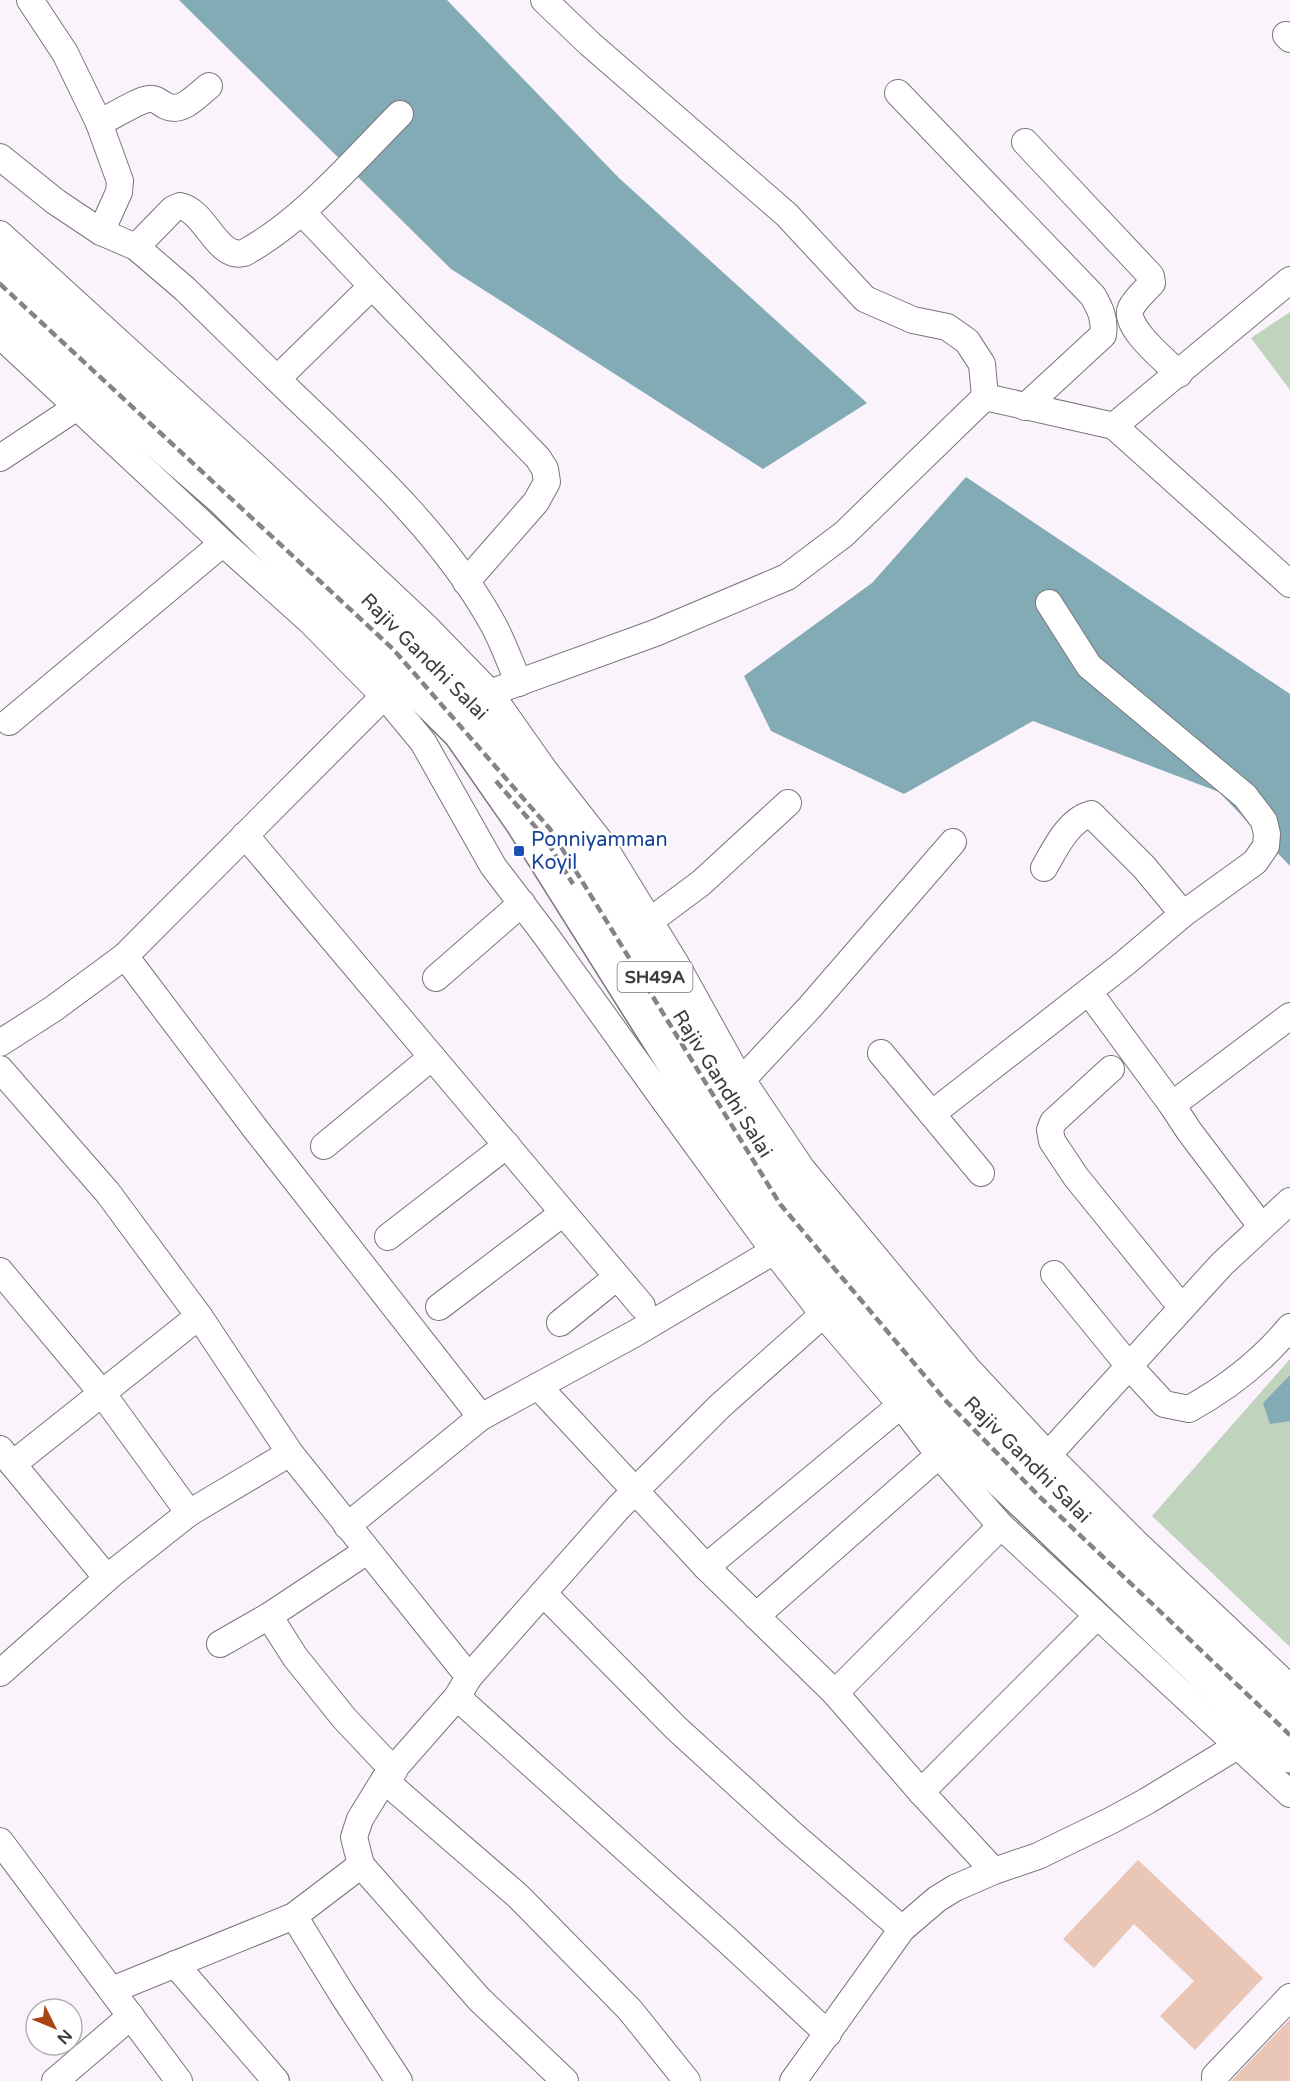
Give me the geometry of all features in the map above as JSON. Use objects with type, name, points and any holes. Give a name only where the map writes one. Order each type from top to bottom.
[{"type":"main road","name":"Rajiv Gandhi Salai","points":[[0,259],[120,370],[243,476],[480,697],[483,713],[548,806],[790,1192],[997,1436],[1264,1731]]},
{"type":"main road","name":"Rajiv Gandhi Salai","points":[[0,300],[89,400],[223,499],[393,687],[460,733],[522,822],[766,1210],[832,1306],[975,1456],[1290,1756]]},
{"type":"street","points":[[30,0],[65,53],[99,123],[121,186],[101,232]]},
{"type":"street","points":[[544,0],[590,44],[787,215],[865,299],[913,320],[947,327],[968,341],[982,364],[985,397]]},
{"type":"street","points":[[99,123],[146,99],[156,100],[172,109],[182,107],[209,86]]},
{"type":"street","points":[[898,93],[1093,296],[1102,312],[1103,335]]},
{"type":"street","points":[[136,248],[172,209],[180,206],[192,211],[228,249],[239,254],[255,247],[277,233],[302,212],[400,114]]},
{"type":"street","points":[[1025,142],[1151,276],[1152,283],[1130,309],[1026,407]]},
{"type":"street","points":[[0,157],[56,202],[101,232],[136,248],[185,289],[404,503],[466,582],[494,624],[519,683]]},
{"type":"street","points":[[302,212],[538,458],[545,469],[547,482],[536,502],[466,582]]},
{"type":"street","points":[[0,234],[267,477],[428,628],[480,697],[545,771],[603,845],[742,1080],[802,1169],[968,1369],[1048,1455],[1137,1544],[1290,1688]]},
{"type":"street","points":[[1114,426],[1290,280]]},
{"type":"street","points":[[277,379],[372,286]]},
{"type":"street","points":[[1130,309],[1129,318],[1134,329],[1179,374]]},
{"type":"street","points":[[0,335],[89,400],[223,543],[310,621],[393,687],[493,866],[774,1251],[832,1306],[939,1455],[1002,1526],[1097,1616],[1264,1731],[1290,1794]]},
{"type":"street","points":[[985,397],[1114,426],[1290,584]]},
{"type":"street","points":[[480,697],[655,633],[787,577],[844,534],[985,397]]},
{"type":"street","points":[[0,458],[89,400]]},
{"type":"street","points":[[9,722],[223,543]]},
{"type":"street","points":[[933,1113],[1089,992],[1183,914],[1255,862],[1266,846],[1267,834],[1264,821],[1245,796],[1089,666],[1049,603]]},
{"type":"street","points":[[0,1043],[125,956],[393,687]]},
{"type":"street","points":[[650,921],[701,883],[788,803]]},
{"type":"street","points":[[1044,868],[1059,842],[1074,824],[1084,816],[1091,814],[1144,867],[1183,914]]},
{"type":"street","points":[[245,835],[642,1306]]},
{"type":"street","points":[[742,1080],[953,842]]},
{"type":"street","points":[[436,978],[522,903]]},
{"type":"street","points":[[125,956],[254,1128],[481,1417]]},
{"type":"street","points":[[1089,992],[1261,1226]]},
{"type":"street","points":[[1172,1105],[1290,1016]]},
{"type":"street","points":[[881,1053],[981,1173]]},
{"type":"street","points":[[324,1146],[432,1057]]},
{"type":"street","points":[[0,1069],[108,1193],[199,1316],[290,1453],[367,1551],[463,1687],[828,2034]]},
{"type":"street","points":[[1111,1069],[1053,1122],[1050,1130],[1052,1141],[1076,1177],[1182,1308]]},
{"type":"street","points":[[388,1237],[507,1145]]},
{"type":"street","points":[[1048,1455],[1221,1264],[1290,1201]]},
{"type":"street","points":[[439,1307],[563,1213]]},
{"type":"street","points":[[347,1526],[481,1417],[634,1334],[774,1251]]},
{"type":"street","points":[[0,1271],[102,1393],[189,1513]]},
{"type":"street","points":[[1054,1274],[1129,1366],[1164,1404],[1189,1409],[1222,1390],[1275,1345],[1290,1327]]},
{"type":"street","points":[[560,1323],[617,1277]]},
{"type":"street","points":[[565,2081],[479,1999],[362,1865],[354,1837],[360,1819],[389,1775],[543,1593],[635,1491],[720,1406],[832,1306]]},
{"type":"street","points":[[107,1578],[6,1456],[102,1393],[199,1316]]},
{"type":"street","points":[[538,1386],[705,1567],[835,1693],[921,1792],[994,1871]]},
{"type":"street","points":[[705,1567],[901,1405]]},
{"type":"street","points":[[0,1672],[107,1578],[189,1513],[290,1453]]},
{"type":"street","points":[[756,1616],[939,1455]]},
{"type":"street","points":[[835,1693],[1002,1526]]},
{"type":"street","points":[[220,1644],[270,1616],[367,1551]]},
{"type":"street","points":[[543,1593],[676,1728],[791,1833],[902,1929]]},
{"type":"street","points":[[270,1616],[295,1657],[389,1775],[518,1896],[630,2010],[687,2081]]},
{"type":"street","points":[[921,1792],[1097,1616]]},
{"type":"street","points":[[794,2081],[902,1929],[937,1899],[955,1888],[994,1871],[1038,1856],[1147,1802],[1264,1731]]},
{"type":"street","points":[[0,1841],[179,2081]]},
{"type":"street","points":[[112,1990],[294,1916],[362,1865]]},
{"type":"street","points":[[294,1916],[399,2081]]},
{"type":"street","points":[[175,1964],[276,2081]]},
{"type":"street","points":[[1215,2081],[1215,2076],[1290,1997]]},
{"type":"street","points":[[55,2081],[131,2016]]},
{"type":"green space","points":[[1290,312],[1290,390],[1251,338]]},
{"type":"green space","points":[[1290,1359],[1290,1647],[1152,1516]]},
{"type":"water","points":[[179,0],[447,0],[619,178],[867,403],[763,469],[451,269]]},
{"type":"water","points":[[966,477],[1290,694],[1290,866],[1219,792],[1033,721],[904,794],[771,731],[744,676],[872,583]]},
{"type":"water","points":[[1290,1375],[1290,1421],[1270,1424],[1263,1403]]},
{"type":"building","points":[[1138,1860],[1263,1978],[1195,2050],[1160,2016],[1194,1981],[1134,1924],[1094,1968],[1063,1939]]},
{"type":"building","points":[[1290,2019],[1290,2081],[1231,2081]]},
{"type":"railway","points":[[0,284],[393,649],[550,829],[780,1204],[946,1401],[1042,1499],[1290,1735]]},
{"type":"railway","points":[[496,781],[545,838],[573,884]]},
{"type":"place","name":"Ponniyamman Koyil","points":[[519,851]]}]
